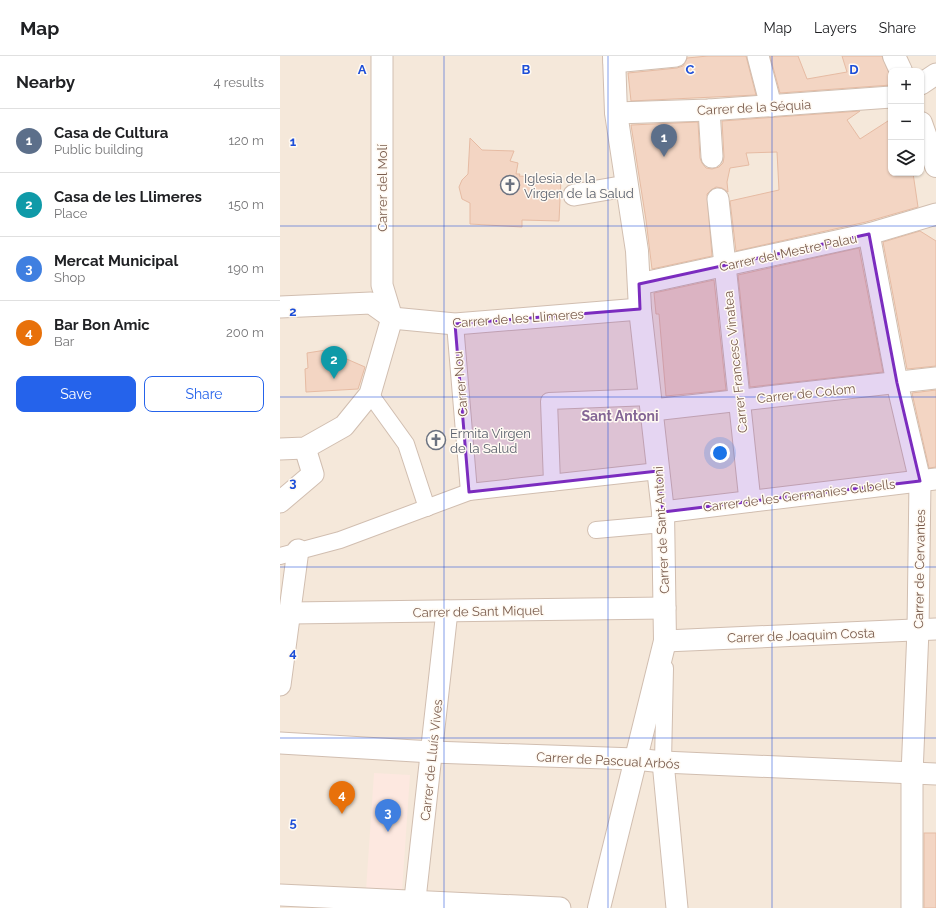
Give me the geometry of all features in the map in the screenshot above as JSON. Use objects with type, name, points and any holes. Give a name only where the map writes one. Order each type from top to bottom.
[{"type":"street","name":"Carrer del Molí","points":[[382,56],[382,285],[392,318]]},
{"type":"street","points":[[614,59],[676,56]]},
{"type":"street","points":[[758,56],[771,106]]},
{"type":"street","points":[[894,56],[900,68]]},
{"type":"street","name":"Carrer de Sant Antoni","points":[[614,59],[616,113],[637,251],[640,309],[652,404],[663,518],[665,608],[664,762],[677,908]]},
{"type":"street","points":[[924,82],[936,74]]},
{"type":"street","name":"Carrer de la Séquia","points":[[616,113],[709,110],[888,97]]},
{"type":"street","points":[[709,110],[712,157]]},
{"type":"street","points":[[924,132],[936,166]]},
{"type":"street","points":[[574,195],[626,186]]},
{"type":"street","name":"Carrer Francesc Vinatea","points":[[718,199],[750,502]]},
{"type":"street","name":"Carrer del Mestre Palau","points":[[639,284],[869,234],[936,214]]},
{"type":"street","name":"Carrer de Cervantes","points":[[869,234],[897,383],[928,480],[927,629],[912,774],[912,908]]},
{"type":"street","points":[[280,307],[371,303],[392,318],[370,394],[344,426],[305,448],[280,449]]},
{"type":"street","name":"Carrer de les Llimeres","points":[[392,318],[455,324],[640,309]]},
{"type":"street","name":"Carrer Nou","points":[[455,324],[469,492]]},
{"type":"street","name":"Carrer de Colom","points":[[652,404],[739,400],[936,378]]},
{"type":"street","points":[[370,394],[406,444],[427,508]]},
{"type":"street","points":[[552,483],[549,401],[652,404]]},
{"type":"street","points":[[280,502],[313,474],[305,448]]},
{"type":"street","points":[[280,685],[291,613],[289,553],[340,540],[469,492],[658,472]]},
{"type":"street","name":"Carrer de les Germanies Cubells","points":[[663,518],[750,502],[928,480]]},
{"type":"street","points":[[596,530],[663,518]]},
{"type":"street","name":"Carrer de Sant Miquel","points":[[291,613],[665,608]]},
{"type":"street","name":"Carrer de Lluís Vives","points":[[414,904],[447,611]]},
{"type":"street","name":"Carrer de Joaquim Costa","points":[[665,641],[927,629]]},
{"type":"street","name":"Carrer de Sant Antoni","points":[[599,908],[665,641]]},
{"type":"street","name":"Carrer de Pascual Arbós","points":[[280,743],[432,752],[635,759],[664,762],[936,774]]},
{"type":"street","points":[[280,895],[414,904],[560,908]]},
{"type":"highlighted area","points":[[869,234],[897,383],[920,481],[663,512],[658,471],[469,492],[455,324],[640,309],[639,284]]},
{"type":"shaded area","points":[[280,56],[936,56],[936,908],[280,908]]},
{"type":"shaded area","points":[[374,773],[410,775],[402,892],[366,890]]},
{"type":"building","points":[[708,56],[746,56],[756,95],[631,101],[628,73],[677,68],[683,66],[687,58]]},
{"type":"building","points":[[770,56],[798,56],[807,79],[847,72],[842,56],[882,56],[888,71],[888,85],[780,93]]},
{"type":"building","points":[[860,111],[847,120],[860,139],[888,121],[888,176],[913,176],[918,207],[866,222],[736,251],[730,201],[779,190],[777,152],[746,153],[749,165],[730,168],[727,182],[728,192],[722,188],[716,187],[707,194],[712,256],[652,269],[631,125],[698,122],[700,158],[706,168],[712,169],[719,167],[723,163],[722,121]]},
{"type":"building","name":"Iglesia de la Virgen de la Salud","points":[[470,138],[482,150],[514,151],[510,161],[518,163],[516,174],[520,174],[519,176],[561,179],[559,221],[522,220],[522,227],[470,224],[470,203],[462,199],[459,187],[462,180],[468,174]]},
{"type":"building","points":[[920,231],[936,241],[936,366],[907,369],[883,242]]},
{"type":"building","points":[[859,248],[883,372],[750,387],[738,275]]},
{"type":"building","points":[[714,280],[726,390],[666,396],[659,314],[656,314],[654,293]]},
{"type":"building","points":[[326,350],[365,367],[358,389],[306,392],[305,369],[308,368],[307,353]]},
{"type":"building","points":[[936,390],[936,467],[929,468],[912,393]]},
{"type":"building","points":[[924,833],[936,833],[936,908],[924,908]]},
{"type":"place","name":"Casa de Cultura","points":[[664,157]]},
{"type":"place","name":"Iglesia de la Virgen de la Salud","points":[[510,185]]},
{"type":"place","name":"Casa de les Llimeres","points":[[334,379]]},
{"type":"place","name":"Ermita Virgen de la Salud","points":[[436,440]]},
{"type":"place","name":"Bar Bon Amic","points":[[342,814]]},
{"type":"place","name":"Mercat Municipal","points":[[388,832]]},
{"type":"district","name":"Sant Antoni","points":[[620,416]]}]
